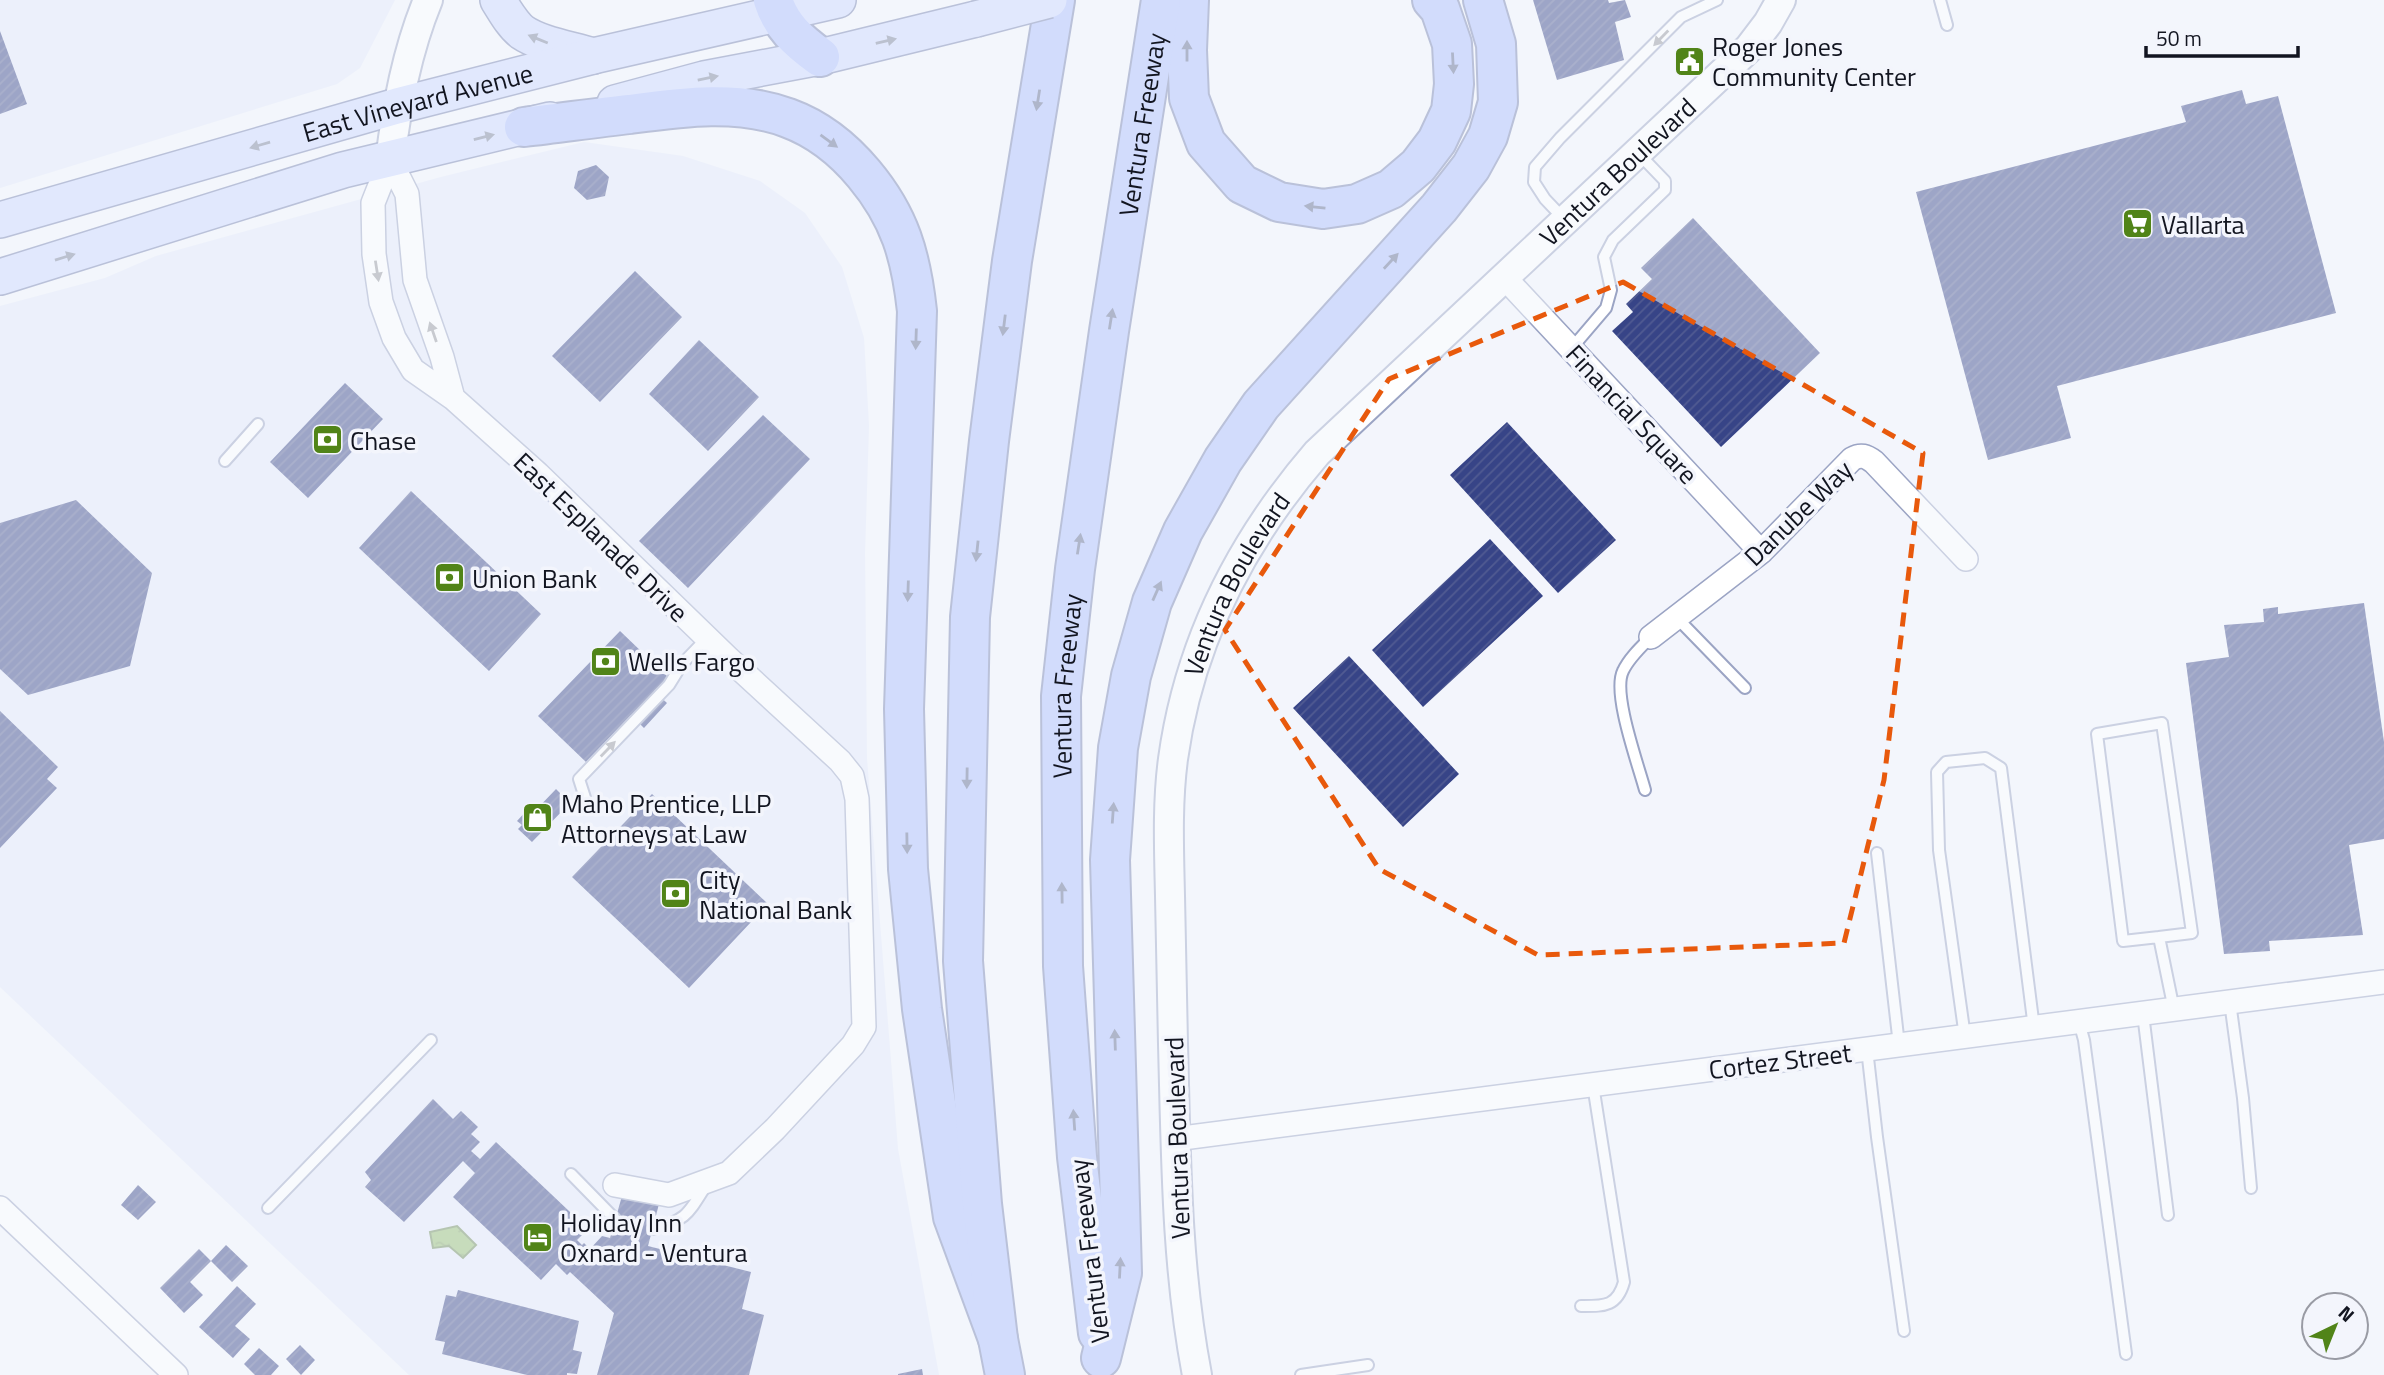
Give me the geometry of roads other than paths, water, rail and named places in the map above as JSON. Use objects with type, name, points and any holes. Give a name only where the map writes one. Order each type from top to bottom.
[{"type":"highway","name":"Ventura Freeway","points":[[1103,1366],[1077,1157],[1063,966],[1061,696],[1075,569],[1109,331],[1161,0]]},
{"type":"highway","points":[[1189,0],[1186,50],[1189,98],[1206,143],[1242,184],[1279,202],[1323,209],[1357,204],[1391,189],[1418,166],[1437,141],[1451,111],[1454,84],[1452,44],[1440,9],[1432,0]]},
{"type":"highway","points":[[1103,1366],[1122,1273],[1110,860],[1118,748],[1131,676],[1152,602],[1184,531],[1230,449],[1261,405],[1439,208],[1471,167],[1488,136],[1498,102],[1498,90],[1496,44],[1483,0]]},
{"type":"highway","points":[[775,7],[797,40],[820,57]]},
{"type":"highway","points":[[1002,1357],[982,1205],[963,961],[970,617],[1010,274],[1048,8]]},
{"type":"highway","points":[[524,127],[694,106],[746,108],[788,118],[824,136],[859,168],[880,193],[906,246],[913,273],[917,310],[904,709],[908,870],[922,1009],[953,1217],[1002,1357]]},
{"type":"main road","points":[[498,0],[507,16],[522,32],[593,56]]},
{"type":"main road","name":"East Vineyard Avenue","points":[[0,219],[397,106],[775,7],[838,0]]},
{"type":"main road","name":"East Vineyard Avenue","points":[[0,277],[343,170],[524,127],[704,79],[820,57],[976,19],[1048,8]]},
{"type":"street","points":[[428,0],[415,32],[382,161],[407,194],[415,280],[442,356],[453,398]]},
{"type":"street","name":"Ventura Boulevard","points":[[1197,1375],[1181,1262],[1175,1139],[1168,829],[1178,728],[1204,636],[1228,581],[1257,531],[1292,482],[1342,428],[1749,48],[1781,0]]},
{"type":"street","name":"East Esplanade Drive","points":[[382,161],[373,203],[374,254],[381,302],[394,338],[413,370],[453,398],[538,474],[707,638],[840,761],[852,776],[857,799],[864,1027],[853,1045],[775,1129],[729,1173],[669,1195],[615,1185]]},
{"type":"street","name":"Financial Square","points":[[1504,277],[1761,552]]},
{"type":"street","name":"Danube Way","points":[[1651,637],[1761,552],[1852,459],[1862,456],[1874,462],[1966,559]]},
{"type":"street","name":"Cortez Street","points":[[1175,1139],[2384,982]]},
{"type":"street","points":[[0,1208],[176,1375]]},
{"type":"lane","points":[[1565,220],[1545,199],[1534,182],[1535,167],[1560,138],[1681,17],[1717,0]]},
{"type":"lane","points":[[1940,0],[1947,25]]},
{"type":"lane","points":[[1571,349],[1606,308],[1611,289],[1604,257],[1613,240],[1665,190],[1665,181],[1637,152]]},
{"type":"lane","points":[[225,461],[257,424]]},
{"type":"lane","points":[[1676,617],[1745,688]]},
{"type":"lane","points":[[1645,790],[1619,683],[1623,670],[1651,637]]},
{"type":"lane","points":[[587,804],[579,779],[669,685],[682,664],[707,638]]},
{"type":"lane","points":[[2162,723],[2192,933],[2159,937],[2123,941],[2097,734],[2162,723]]},
{"type":"lane","points":[[1965,1037],[1939,850],[1937,772],[1946,762],[1985,758],[2001,768],[2034,1028]]},
{"type":"lane","points":[[1877,853],[1899,1045]]},
{"type":"lane","points":[[2159,937],[2174,1010]]},
{"type":"lane","points":[[2230,1002],[2243,1098],[2251,1188]]},
{"type":"lane","points":[[2143,1014],[2168,1215]]},
{"type":"lane","points":[[2079,1022],[2084,1040],[2126,1354]]},
{"type":"lane","points":[[268,1208],[431,1040]]},
{"type":"lane","points":[[1867,1049],[1905,1331]]},
{"type":"lane","points":[[1581,1306],[1612,1303],[1621,1293],[1624,1282],[1593,1085]]},
{"type":"lane","points":[[571,1174],[615,1219]]},
{"type":"lane","points":[[653,1229],[679,1222],[694,1205],[708,1182]]},
{"type":"lane","points":[[1301,1375],[1368,1365]]},
{"type":"water","points":[[457,1226],[476,1245],[463,1258],[449,1246],[433,1248],[430,1232]]},
{"type":"place","name":"Roger Jones Community Center","points":[[1689,61]]},
{"type":"place","name":"Vallarta","points":[[2138,224]]},
{"type":"place","name":"Chase","points":[[327,440]]},
{"type":"place","name":"Union Bank","points":[[449,578]]},
{"type":"place","name":"Wells Fargo","points":[[605,661]]},
{"type":"place","name":"Maho Prentice, LLP Attorneys at Law","points":[[538,818]]},
{"type":"place","name":"City National Bank","points":[[676,894]]},
{"type":"place","name":"Holiday Inn Oxnard - Ventura","points":[[537,1237]]}]
